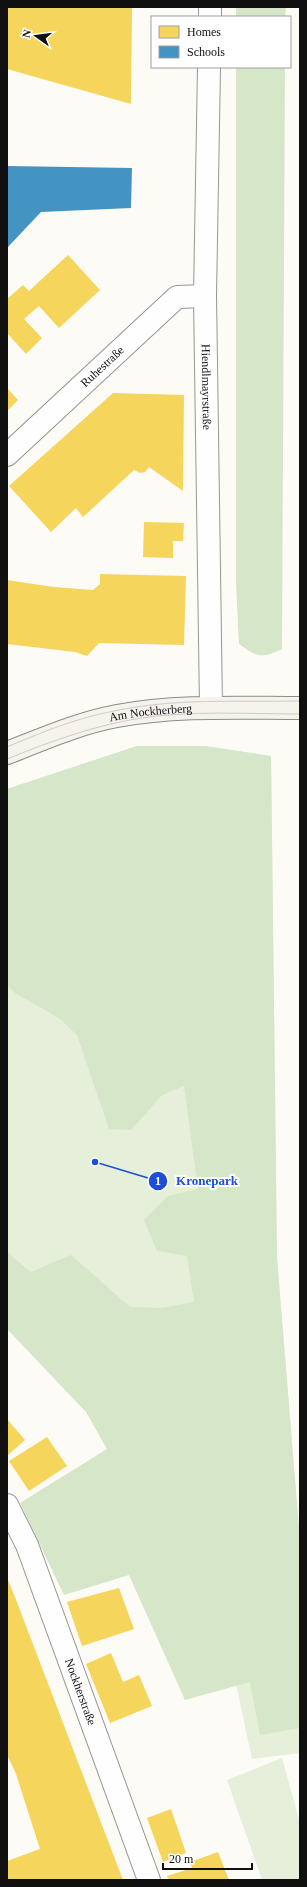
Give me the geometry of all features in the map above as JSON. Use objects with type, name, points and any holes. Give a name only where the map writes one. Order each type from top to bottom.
[{"type":"main road","name":"Am Nockherberg","points":[[7,753],[66,730],[117,716],[178,709],[300,708]]},
{"type":"street","name":"Hiendlmayrstraße","points":[[209,68],[205,296],[211,708]]},
{"type":"street","name":"Ruhestraße","points":[[7,455],[177,297],[205,296]]},
{"type":"street","name":"Nockherstraße","points":[[7,1505],[27,1545],[149,1880]]},
{"type":"green space","points":[[236,7],[286,7],[285,16],[236,16]]},
{"type":"green space","points":[[236,68],[285,68],[282,649],[269,654],[260,655],[250,652],[239,644],[236,583]]},
{"type":"green space","points":[[137,746],[205,746],[271,756],[277,1258],[300,1541],[300,1753],[252,1759],[207,1547],[31,1272],[7,1252],[7,789]]},
{"type":"green space","points":[[137,746],[205,746],[271,756],[277,1258],[300,1541],[300,1728],[260,1735],[250,1682],[185,1700],[129,1575],[64,1595],[20,1503],[107,1449],[86,1412],[7,1329],[7,1252],[31,1272],[71,1255],[130,1307],[162,1308],[194,1302],[187,1256],[157,1251],[144,1220],[168,1196],[198,1189],[184,1086],[162,1095],[131,1130],[109,1129],[77,1035],[59,1018],[15,993],[7,985],[7,789]]},
{"type":"green space","points":[[282,1758],[300,1823],[300,1880],[262,1880],[227,1780]]},
{"type":"building: Homes","points":[[7,7],[132,7],[131,104],[7,69]]},
{"type":"building: Homes","points":[[68,255],[100,290],[59,328],[39,306],[24,319],[42,338],[26,354],[7,333],[7,299],[23,285],[29,291]]},
{"type":"building: Homes","points":[[7,388],[18,400],[7,411]]},
{"type":"building: Homes","points":[[113,393],[184,395],[183,491],[149,467],[145,472],[140,473],[134,470],[83,517],[76,508],[51,532],[9,486]]},
{"type":"building: Homes","points":[[144,522],[184,523],[183,541],[173,541],[173,558],[143,557]]},
{"type":"building: Homes","points":[[100,574],[186,576],[184,645],[99,643],[87,656],[75,652],[7,644],[7,580],[54,587],[93,590],[100,584]]},
{"type":"building: Homes","points":[[7,1419],[25,1440],[7,1456]]},
{"type":"building: Homes","points":[[47,1437],[67,1466],[29,1491],[9,1461]]},
{"type":"building: Homes","points":[[7,1578],[123,1880],[7,1880],[7,1861],[40,1849],[16,1774],[7,1755]]},
{"type":"building: Homes","points":[[119,1588],[134,1629],[82,1646],[67,1602]]},
{"type":"building: Homes","points":[[111,1653],[123,1682],[139,1675],[152,1706],[110,1723],[86,1664]]},
{"type":"building: Homes","points":[[171,1809],[186,1853],[163,1862],[147,1818]]},
{"type":"building: Homes","points":[[218,1852],[229,1880],[169,1880],[167,1876],[192,1868],[190,1862]]},
{"type":"building: Schools","points":[[7,166],[132,168],[131,208],[41,212],[7,248]]},
{"type":"tram line","points":[[7,747],[73,722],[100,714],[137,707],[183,702],[300,701]]},
{"type":"tram line","points":[[7,759],[70,736],[102,726],[135,719],[197,713],[300,714]]},
{"type":"place","name":"Kronepark","points":[[95,1162]]}]
